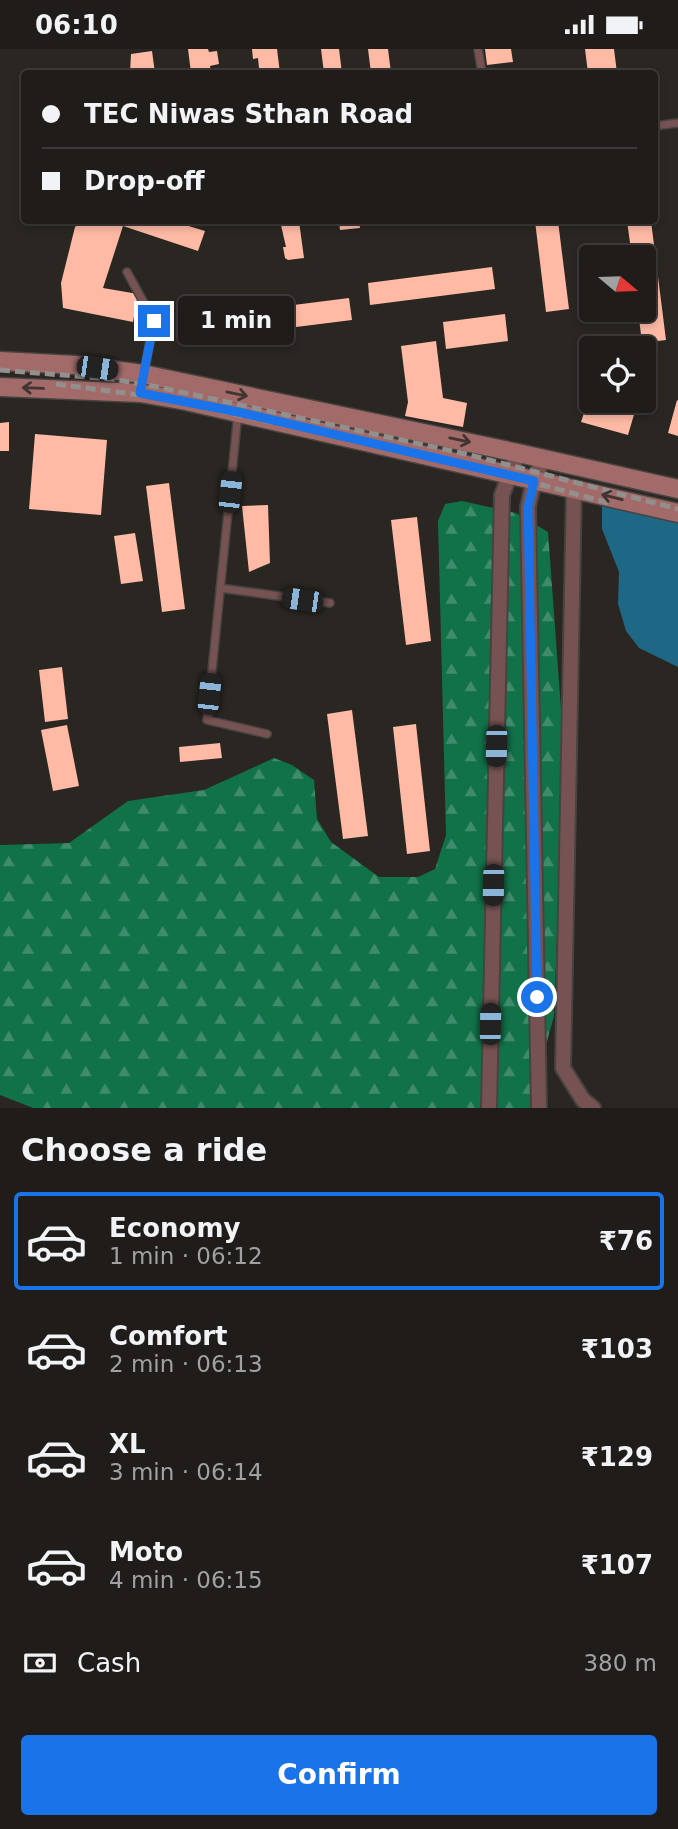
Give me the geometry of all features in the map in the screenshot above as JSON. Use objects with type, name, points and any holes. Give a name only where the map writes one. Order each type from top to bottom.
[{"type":"main road","points":[[0,361],[75,365],[142,374],[238,412],[263,408],[508,475],[678,513]]},
{"type":"main road","points":[[71,390],[75,365]]},
{"type":"main road","points":[[0,387],[140,393],[188,392],[263,408],[518,453],[678,489]]},
{"type":"street","points":[[489,1108],[502,495],[518,453]]},
{"type":"street","points":[[539,1108],[528,507],[543,459]]},
{"type":"street","points":[[574,488],[563,1068],[583,1100],[593,1108]]},
{"type":"lane","points":[[478,49],[482,70]]},
{"type":"lane","points":[[658,126],[678,123]]},
{"type":"lane","points":[[127,272],[154,321],[140,393]]},
{"type":"lane","points":[[238,412],[207,720],[267,734]]},
{"type":"lane","points":[[220,589],[330,603]]},
{"type":"green space","points":[[462,501],[516,513],[548,532],[564,750],[554,1016],[539,1070],[539,1108],[33,1108],[0,1095],[0,845],[69,843],[128,801],[204,790],[274,758],[292,765],[314,780],[317,819],[331,842],[379,877],[418,877],[435,869],[446,835],[438,521],[445,504]]},
{"type":"water","points":[[602,498],[678,521],[678,667],[639,648],[626,631],[618,604],[619,572],[602,529]]},
{"type":"building","points":[[188,49],[217,51],[219,64],[210,66],[211,70],[191,70]]},
{"type":"building","points":[[252,49],[277,49],[280,70],[254,70],[259,68],[258,58],[253,59]]},
{"type":"building","points":[[321,49],[339,49],[342,70],[324,70]]},
{"type":"building","points":[[368,49],[388,49],[391,70],[371,70]]},
{"type":"building","points":[[485,49],[511,49],[513,62],[487,65]]},
{"type":"building","points":[[585,49],[614,49],[617,70],[588,70]]},
{"type":"building","points":[[152,51],[155,70],[130,70],[131,54]]},
{"type":"building","points":[[78,224],[182,224],[205,231],[198,251],[123,226],[103,288],[138,294],[133,322],[63,308],[61,283],[75,227]]},
{"type":"building","points":[[299,224],[304,258],[285,258],[283,247],[286,247],[281,225]]},
{"type":"building","points":[[339,224],[359,224],[360,228],[340,230]]},
{"type":"building","points":[[535,224],[558,224],[569,309],[546,312]]},
{"type":"building","points":[[627,224],[651,224],[654,245],[630,245]]},
{"type":"building","points":[[656,261],[666,340],[656,341],[656,336],[641,336],[639,322],[656,322]]},
{"type":"building","points":[[492,267],[495,289],[370,305],[368,283]]},
{"type":"building","points":[[349,298],[352,320],[223,336],[221,314]]},
{"type":"building","points":[[505,314],[508,341],[446,349],[443,322]]},
{"type":"building","points":[[436,341],[443,398],[467,403],[463,427],[405,416],[408,402],[401,346]]},
{"type":"building","points":[[678,401],[678,436],[668,433]]},
{"type":"building","points":[[584,413],[634,413],[628,435],[581,422]]},
{"type":"building","points":[[9,422],[9,451],[0,451],[0,423]]},
{"type":"building","points":[[35,434],[107,440],[101,515],[29,509]]},
{"type":"building","points":[[169,483],[185,609],[162,612],[146,486]]},
{"type":"building","points":[[268,505],[270,563],[249,572],[242,506]]},
{"type":"building","points":[[417,517],[431,641],[406,645],[391,520]]},
{"type":"building","points":[[135,533],[143,581],[121,584],[114,536]]},
{"type":"building","points":[[62,667],[68,719],[45,722],[39,670]]},
{"type":"building","points":[[352,710],[368,836],[343,839],[327,714]]},
{"type":"building","points":[[416,724],[430,851],[407,854],[393,727]]},
{"type":"building","points":[[67,725],[79,786],[53,791],[41,730]]},
{"type":"building","points":[[220,743],[222,758],[180,762],[179,747]]},
{"type":"railway","points":[[0,370],[112,379],[158,387],[466,454],[678,509]]},
{"type":"railway","points":[[56,384],[156,397],[464,464],[613,504]]},
{"type":"route","points":[[154,321],[140,393],[238,412],[534,481],[528,507],[537,997]]}]
